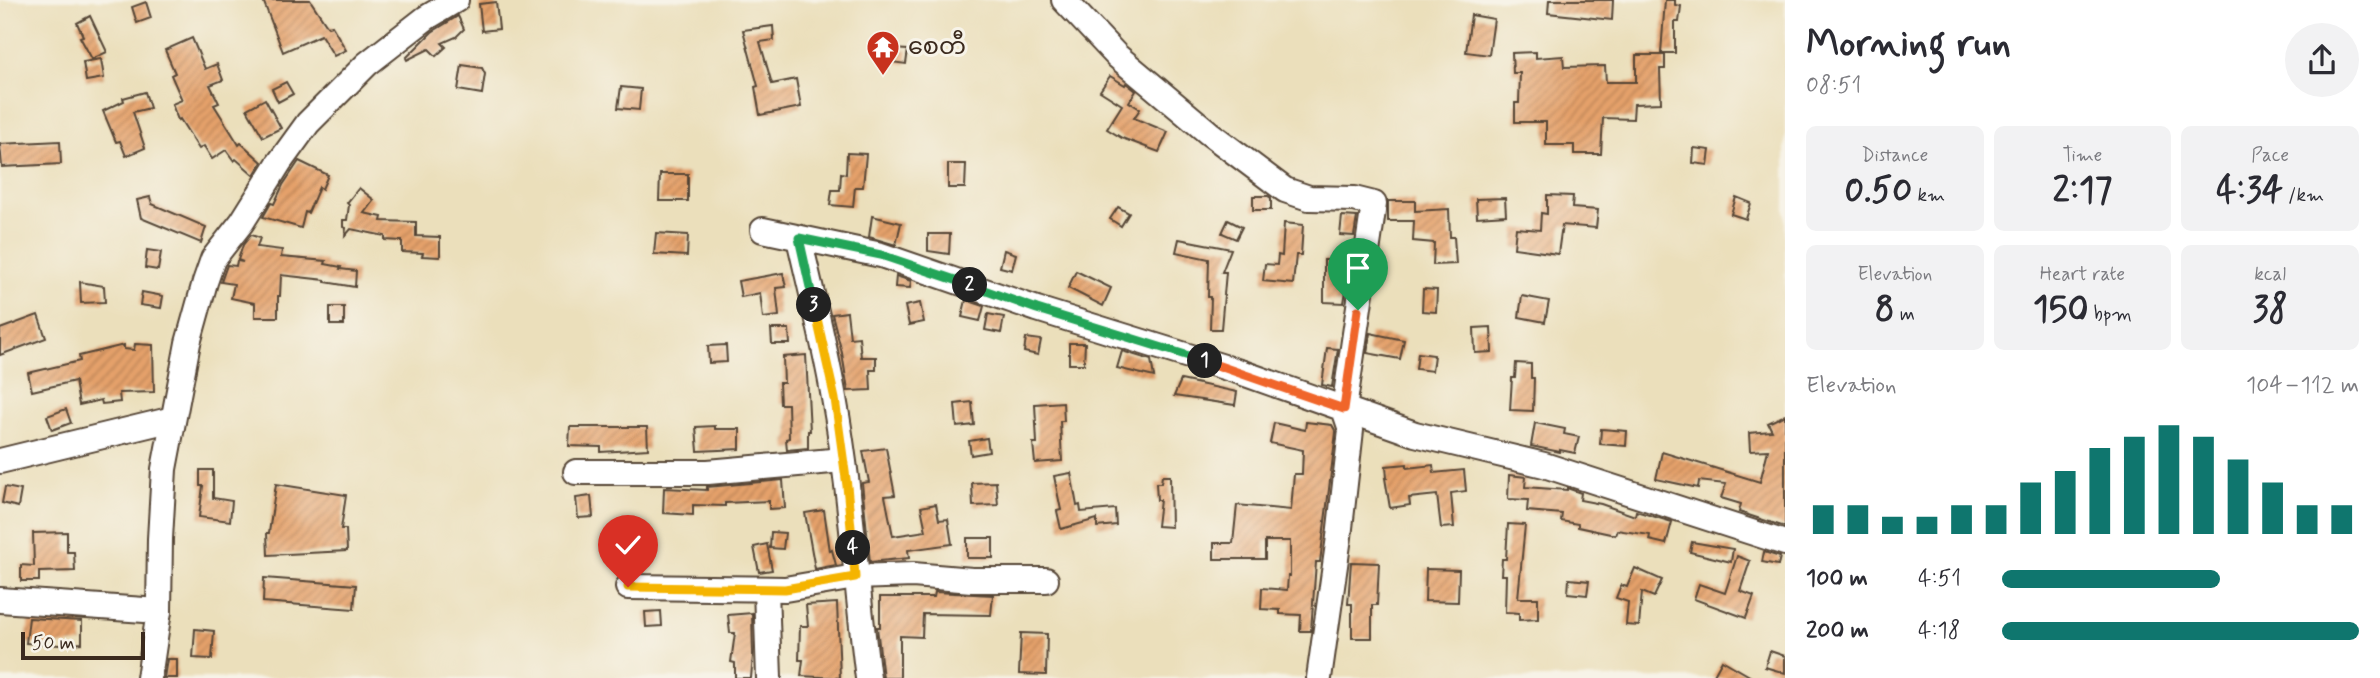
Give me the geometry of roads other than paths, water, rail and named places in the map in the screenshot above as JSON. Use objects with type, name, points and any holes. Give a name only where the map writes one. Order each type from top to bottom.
[{"type":"street","points":[[149,678],[159,611],[164,469],[188,343],[213,259],[242,222],[308,123],[367,64],[456,0]]},
{"type":"street","points":[[1064,0],[1118,56],[1209,133],[1285,190],[1309,198],[1354,199],[1374,204],[1344,409],[1351,430],[1319,678]]},
{"type":"street","points":[[763,230],[881,255],[1037,309],[1240,372],[1415,434],[1544,465],[1785,543]]},
{"type":"street","points":[[799,238],[835,399],[868,678]]},
{"type":"street","points":[[0,461],[173,419]]},
{"type":"street","points":[[576,472],[708,472],[843,460]]},
{"type":"street","points":[[628,587],[785,589],[855,577],[913,575],[972,580],[1046,580]]},
{"type":"street","points":[[765,589],[769,678]]},
{"type":"street","points":[[0,600],[159,611]]},
{"type":"place","name":"စေတီ","points":[[883,77]]}]
